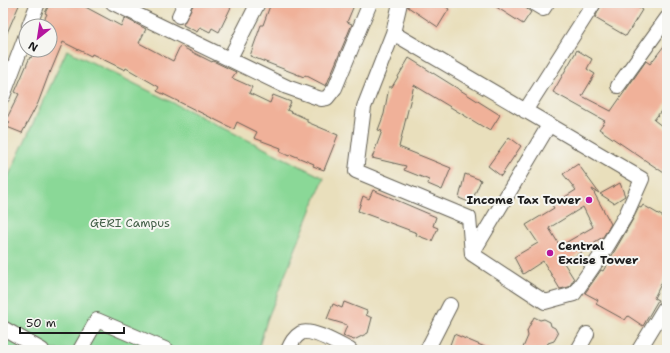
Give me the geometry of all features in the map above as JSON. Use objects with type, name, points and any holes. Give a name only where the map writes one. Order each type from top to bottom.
[{"type":"street","points":[[33,18],[38,3]]},
{"type":"street","points":[[113,3],[230,58],[286,87],[321,99],[327,98],[335,88],[370,3]]},
{"type":"street","points":[[178,16],[185,3]]},
{"type":"street","points":[[230,58],[258,3]]},
{"type":"street","points":[[400,3],[393,33],[364,107],[356,171],[469,218],[472,254]]},
{"type":"street","points":[[533,3],[543,9],[547,3]]},
{"type":"street","points":[[525,111],[594,3]]},
{"type":"street","points":[[618,86],[667,18]]},
{"type":"street","points":[[393,33],[642,179],[626,215],[606,248],[574,294],[545,302],[472,254]]},
{"type":"street","points":[[3,96],[18,56]]},
{"type":"street","points":[[472,254],[549,125]]},
{"type":"street","points":[[639,350],[667,304]]},
{"type":"street","points":[[427,350],[450,305]]},
{"type":"street","points":[[80,350],[97,320],[167,350]]},
{"type":"street","points":[[3,328],[42,350]]},
{"type":"street","points":[[288,350],[294,338],[303,332],[314,333],[350,350]]},
{"type":"street","points":[[578,350],[587,334]]},
{"type":"green space","name":"GERI Campus","points":[[67,50],[324,178],[267,320],[258,350],[3,350],[3,188]]},
{"type":"building","points":[[3,3],[20,3],[3,42]]},
{"type":"building","points":[[50,3],[78,3],[121,26],[125,18],[146,29],[139,43],[173,61],[180,46],[236,72],[232,78],[252,87],[249,93],[270,103],[273,95],[291,102],[287,110],[307,119],[307,122],[338,135],[324,170],[290,154],[289,156],[280,152],[281,148],[254,138],[257,132],[237,122],[234,129],[157,91],[159,87],[126,68],[125,70],[92,54],[91,56],[63,42],[58,54],[58,18],[45,18],[47,14],[45,13]]},
{"type":"building","points":[[194,3],[233,3],[219,32],[212,28],[210,32],[200,27],[197,32],[183,25]]},
{"type":"building","points":[[271,3],[355,3],[347,22],[352,24],[326,86],[305,75],[304,77],[250,56]]},
{"type":"building","points":[[408,3],[440,3],[449,9],[438,27],[408,7]]},
{"type":"building","points":[[490,3],[519,3],[531,12],[523,24]]},
{"type":"building","points":[[602,3],[631,3],[642,10],[626,36],[595,18]]},
{"type":"building","points":[[667,42],[667,103],[654,120],[667,130],[667,175],[599,129],[605,121],[553,92],[577,50],[592,59],[587,69],[595,74],[582,96],[611,111],[646,61],[650,64]]},
{"type":"building","points":[[30,58],[56,58],[38,103],[22,133],[7,127],[10,122],[6,120],[19,94],[15,92]]},
{"type":"building","points":[[409,58],[500,115],[490,131],[414,85],[399,147],[451,168],[442,190],[428,184],[429,180],[404,170],[406,166],[372,158],[382,131],[378,130],[384,114],[389,87],[392,87]]},
{"type":"building","points":[[509,137],[521,146],[501,176],[488,166]]},
{"type":"building","points":[[578,164],[599,193],[592,189],[611,224],[603,237],[564,263],[574,279],[569,287],[560,289],[543,261],[523,274],[514,257],[538,243],[526,225],[554,208],[552,205],[576,190],[563,174]],"holes":[[[583,207],[593,227],[560,246],[549,228]]]},
{"type":"building","points":[[465,174],[481,180],[471,203],[459,198]]},
{"type":"building","points":[[620,183],[625,196],[614,203],[600,194]]},
{"type":"building","points":[[373,190],[436,217],[433,226],[438,228],[432,241],[416,235],[417,233],[358,211],[363,196],[369,199]]},
{"type":"building","points":[[643,205],[667,219],[667,272],[654,298],[658,300],[643,326],[628,316],[625,320],[596,304],[598,300],[585,293],[601,270],[603,271],[639,207],[641,208]]},
{"type":"building","points":[[344,302],[367,311],[366,315],[372,318],[368,333],[354,340],[343,336],[347,325],[327,319],[333,304],[342,308]]},
{"type":"building","points":[[534,317],[550,322],[551,326],[555,328],[558,334],[554,341],[548,343],[545,350],[522,350],[528,336],[527,331]]},
{"type":"building","points":[[454,334],[492,350],[448,350]]},
{"type":"place","name":"Income Tax Tower","points":[[589,200]]},
{"type":"place","name":"Central Excise Tower","points":[[550,253]]}]
